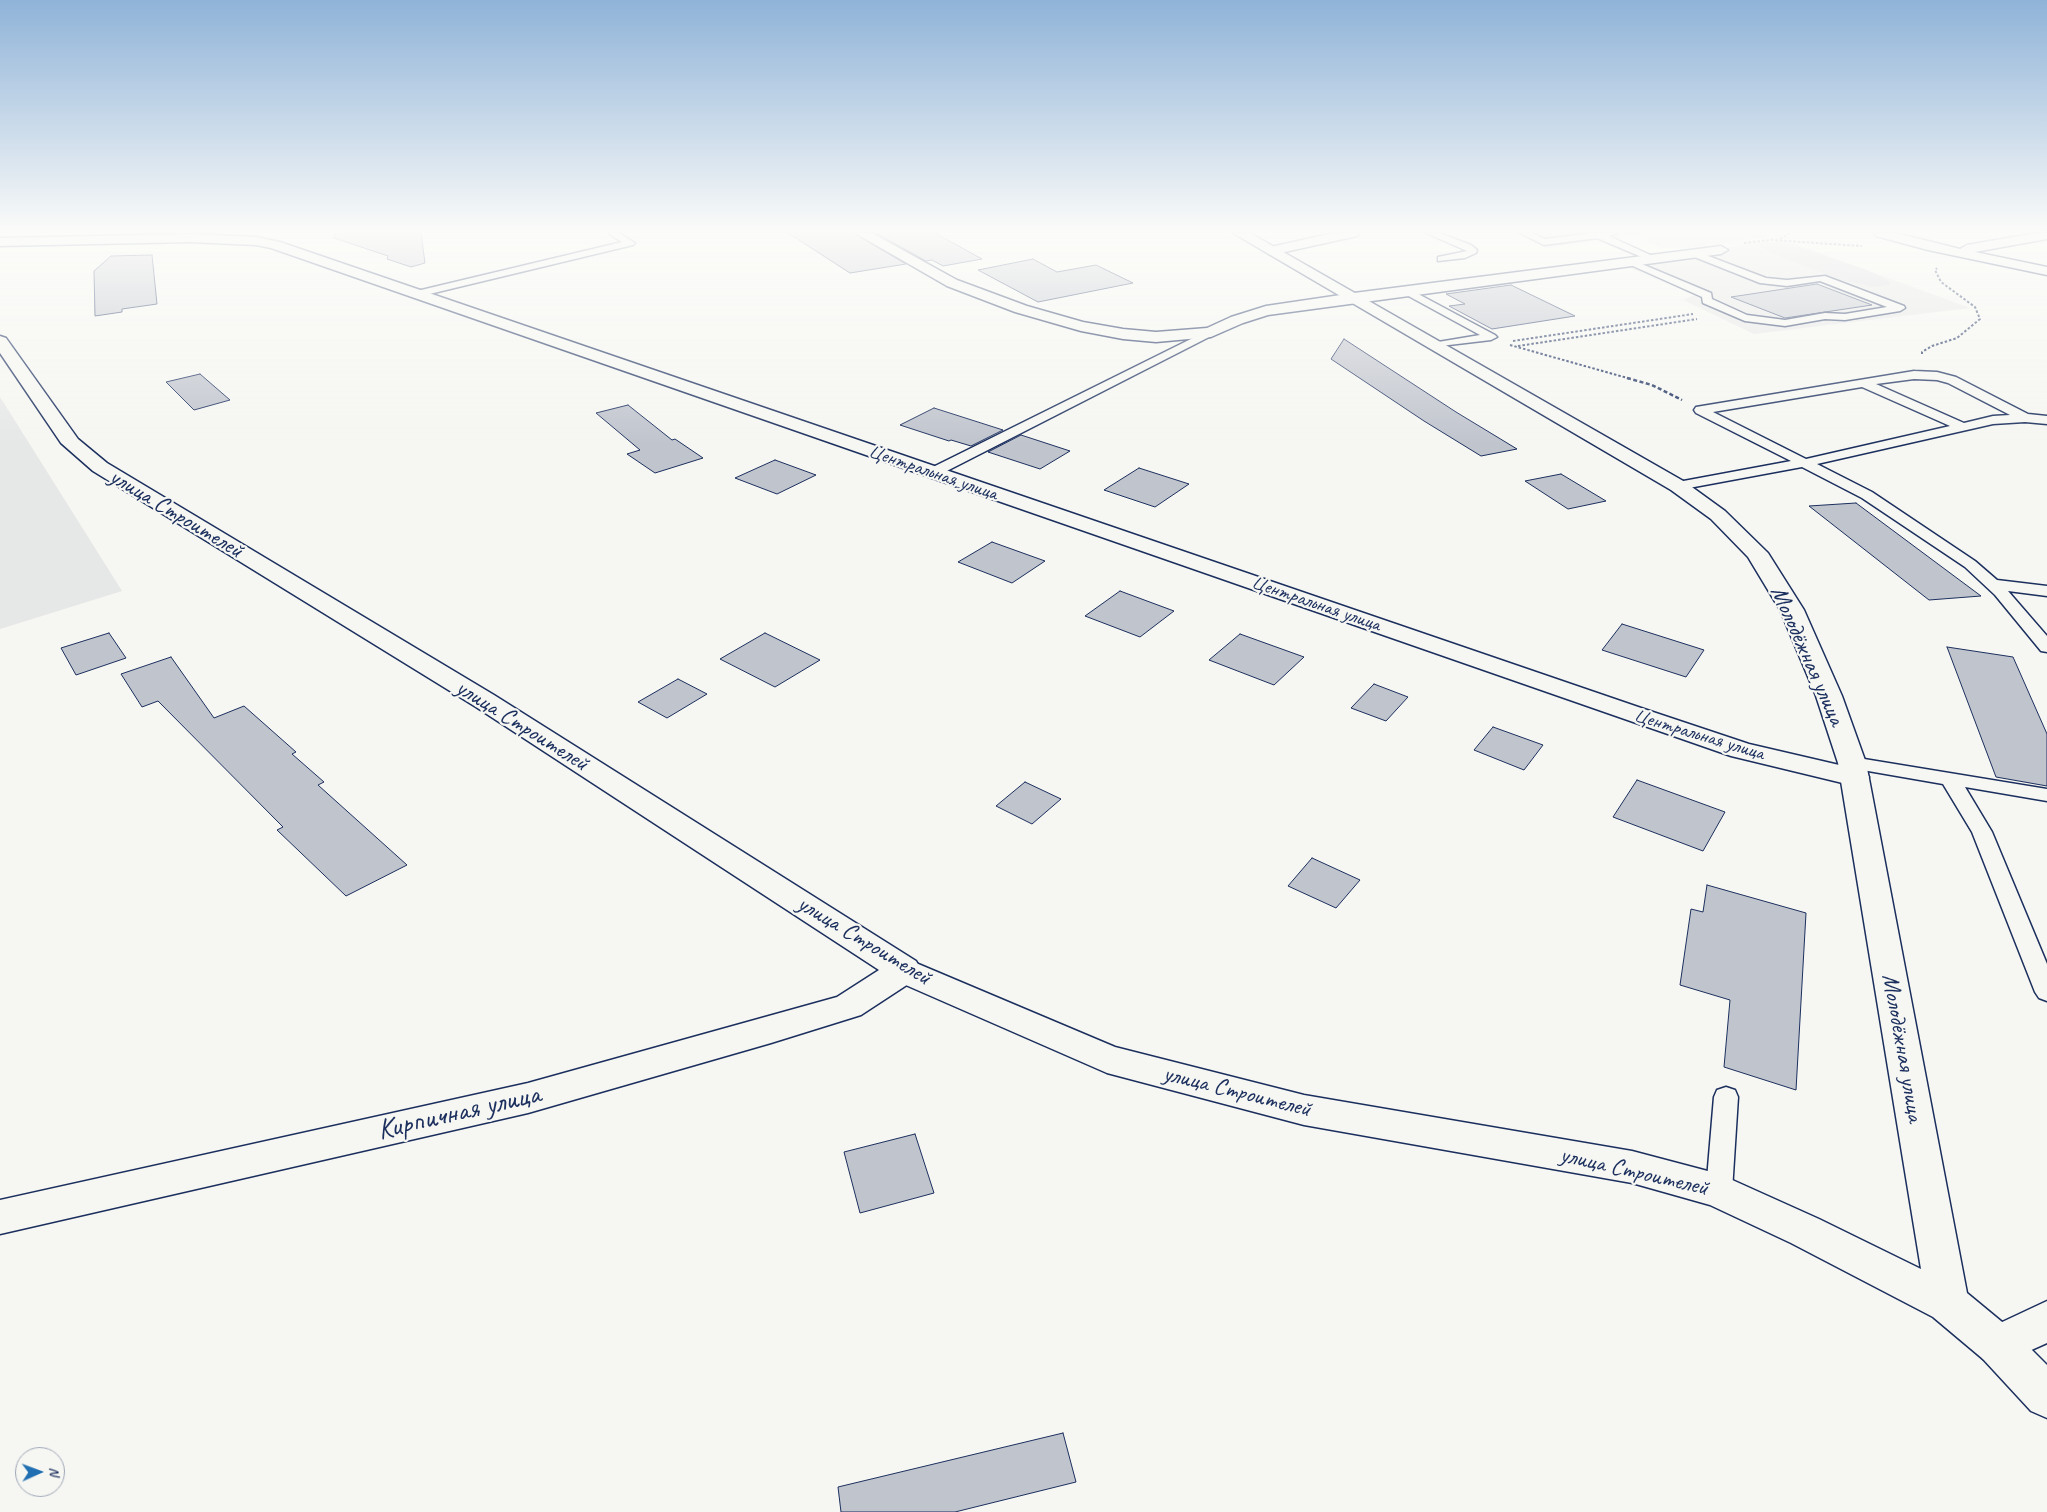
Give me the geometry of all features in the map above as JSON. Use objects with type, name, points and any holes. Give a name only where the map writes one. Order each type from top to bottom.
[{"type":"street","name":"Центральная улица","points":[[446,304],[1653,721],[1741,750],[1853,770]]},
{"type":"street","points":[[1007,304],[1081,326],[1123,334],[1156,337],[1184,336],[1210,332],[1237,320],[1266,311],[1316,304]]},
{"type":"street","name":"Молодёжная улица","points":[[1364,304],[1678,486],[1718,515],[1757,553],[1792,610],[1829,696],[1853,770],[1948,1303]]},
{"type":"street","name":"улица Строителей","points":[[0,341],[71,443],[100,467],[485,701],[904,970],[1107,1059],[1304,1110],[1632,1167],[1719,1191],[1805,1230],[1948,1303],[1998,1345],[2047,1396]]},
{"type":"street","name":"Кирпичная улица","points":[[0,1217],[528,1098],[771,1030],[848,1006],[904,970]]},
{"type":"street","points":[[1998,1345],[2047,1321]]},
{"type":"lane","points":[[1430,304],[1491,337],[1436,345]]},
{"type":"lane","points":[[1712,304],[1745,318],[1785,323],[1825,316],[1845,317],[1900,308],[1888,304]]},
{"type":"lane","points":[[932,472],[1210,332]]},
{"type":"lane","points":[[1700,410],[1914,375],[1938,376],[1952,380],[2025,418]]},
{"type":"lane","points":[[1863,383],[1962,426]]},
{"type":"lane","points":[[1700,410],[1867,495],[1970,564],[2001,592],[2047,647]]},
{"type":"lane","points":[[1678,486],[1803,463],[1993,420],[2025,418],[2047,420]]},
{"type":"lane","points":[[1992,584],[2047,592]]},
{"type":"lane","points":[[1853,770],[1950,779],[2047,795]]},
{"type":"lane","points":[[1950,779],[1982,832],[2047,992]]},
{"type":"lane","points":[[1719,1191],[1726,1097]]},
{"type":"path","points":[[1938,376],[1926,365],[1922,352],[1932,346],[1957,338],[1980,320],[1975,307],[1970,304]]},
{"type":"path","points":[[1515,346],[1730,311]]},
{"type":"path","points":[[1700,410],[1652,385],[1503,342],[1730,311]]},
{"type":"shaded area","points":[[1690,304],[1958,304],[1970,308],[1754,334]]},
{"type":"shaded area","points":[[0,397],[122,591],[0,629]]},
{"type":"building","points":[[95,304],[157,304],[122,309],[122,312],[95,316]]},
{"type":"building","points":[[1465,304],[1549,304],[1575,316],[1492,329],[1449,306]]},
{"type":"building","points":[[1748,304],[1872,305],[1785,318]]},
{"type":"building","points":[[1344,339],[1456,412],[1517,449],[1481,456],[1424,421],[1331,359]]},
{"type":"building","points":[[200,374],[230,400],[194,410],[166,382]]},
{"type":"building","points":[[628,405],[672,440],[675,439],[703,458],[655,473],[627,454],[640,450],[596,413]]},
{"type":"building","points":[[934,408],[1003,430],[971,446],[900,425]]},
{"type":"building","points":[[1021,435],[1070,451],[1040,469],[988,452]]},
{"type":"building","points":[[775,460],[816,475],[777,494],[735,478]]},
{"type":"building","points":[[1139,468],[1189,484],[1155,507],[1104,490]]},
{"type":"building","points":[[1561,474],[1606,501],[1568,509],[1525,481]]},
{"type":"building","points":[[1856,503],[1981,596],[1929,600],[1809,506]]},
{"type":"building","points":[[992,542],[1045,561],[1012,583],[958,562]]},
{"type":"building","points":[[1120,591],[1174,611],[1140,637],[1085,616]]},
{"type":"building","points":[[1622,624],[1704,650],[1686,677],[1602,650]]},
{"type":"building","points":[[109,633],[126,658],[76,675],[61,648]]},
{"type":"building","points":[[765,633],[820,660],[775,687],[720,659]]},
{"type":"building","points":[[1240,634],[1304,657],[1274,685],[1209,660]]},
{"type":"building","points":[[1947,647],[2013,657],[2047,734],[2047,786],[1996,777]]},
{"type":"building","points":[[171,657],[214,718],[244,706],[296,752],[292,754],[324,782],[318,785],[407,865],[346,896],[277,830],[283,827],[158,701],[142,707],[121,674]]},
{"type":"building","points":[[678,679],[707,694],[667,718],[638,702]]},
{"type":"building","points":[[1374,684],[1408,697],[1386,721],[1351,708]]},
{"type":"building","points":[[1493,727],[1543,745],[1524,770],[1474,750]]},
{"type":"building","points":[[1637,780],[1725,812],[1703,851],[1613,817]]},
{"type":"building","points":[[1025,782],[1061,799],[1032,824],[996,806]]},
{"type":"building","points":[[1312,858],[1360,880],[1336,908],[1288,886]]},
{"type":"building","points":[[1707,885],[1806,913],[1796,1090],[1724,1067],[1730,1000],[1680,985],[1691,909],[1703,912]]},
{"type":"building","points":[[915,1134],[934,1193],[860,1213],[844,1152]]},
{"type":"building","points":[[1063,1433],[1076,1482],[955,1512],[841,1512],[838,1487]]}]
